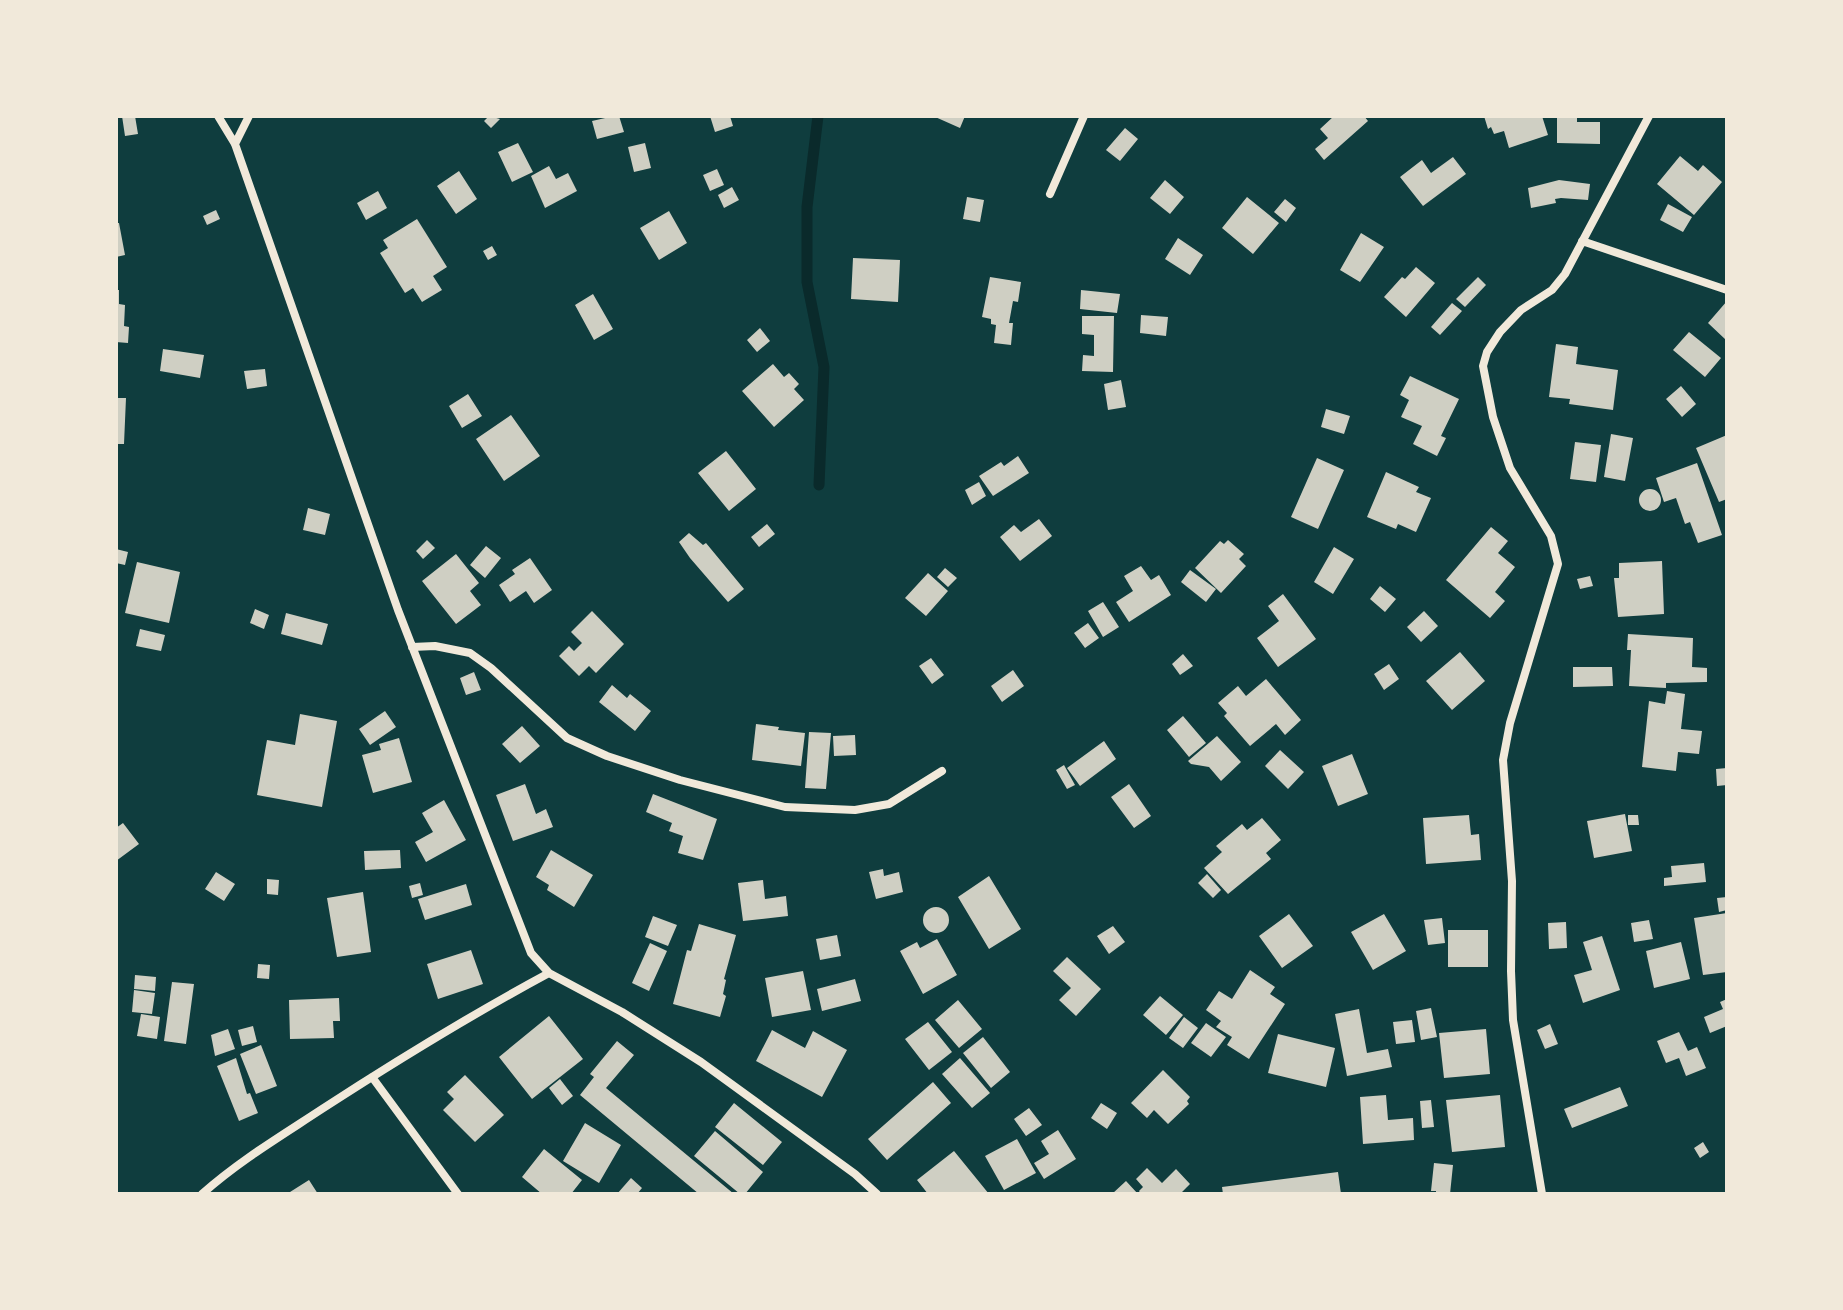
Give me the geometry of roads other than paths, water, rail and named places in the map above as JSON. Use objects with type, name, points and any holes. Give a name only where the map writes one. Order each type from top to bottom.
[{"type":"street","points":[[218,116],[235,144],[412,647],[525,942],[549,973],[622,1012],[701,1062],[855,1174],[877,1194]]},
{"type":"street","points":[[235,144],[249,116]]},
{"type":"street","points":[[1050,194],[1084,116]]},
{"type":"street","points":[[1542,1194],[1513,1020],[1512,881],[1503,760],[1510,723],[1558,564],[1551,536],[1517,481],[1503,449],[1483,366],[1487,352],[1500,332],[1521,310],[1552,290],[1565,274],[1649,116]]},
{"type":"street","points":[[1582,241],[1727,290]]},
{"type":"street","points":[[412,647],[435,646],[470,653],[491,668],[567,738],[607,756],[680,780],[785,807],[855,810],[889,804],[942,771]]},
{"type":"street","points":[[202,1194],[247,1158],[372,1077],[472,1014],[549,973]]},
{"type":"street","points":[[372,1077],[458,1194]]},
{"type":"waterway","points":[[818,116],[807,207],[807,282],[824,367],[819,485]]}]
